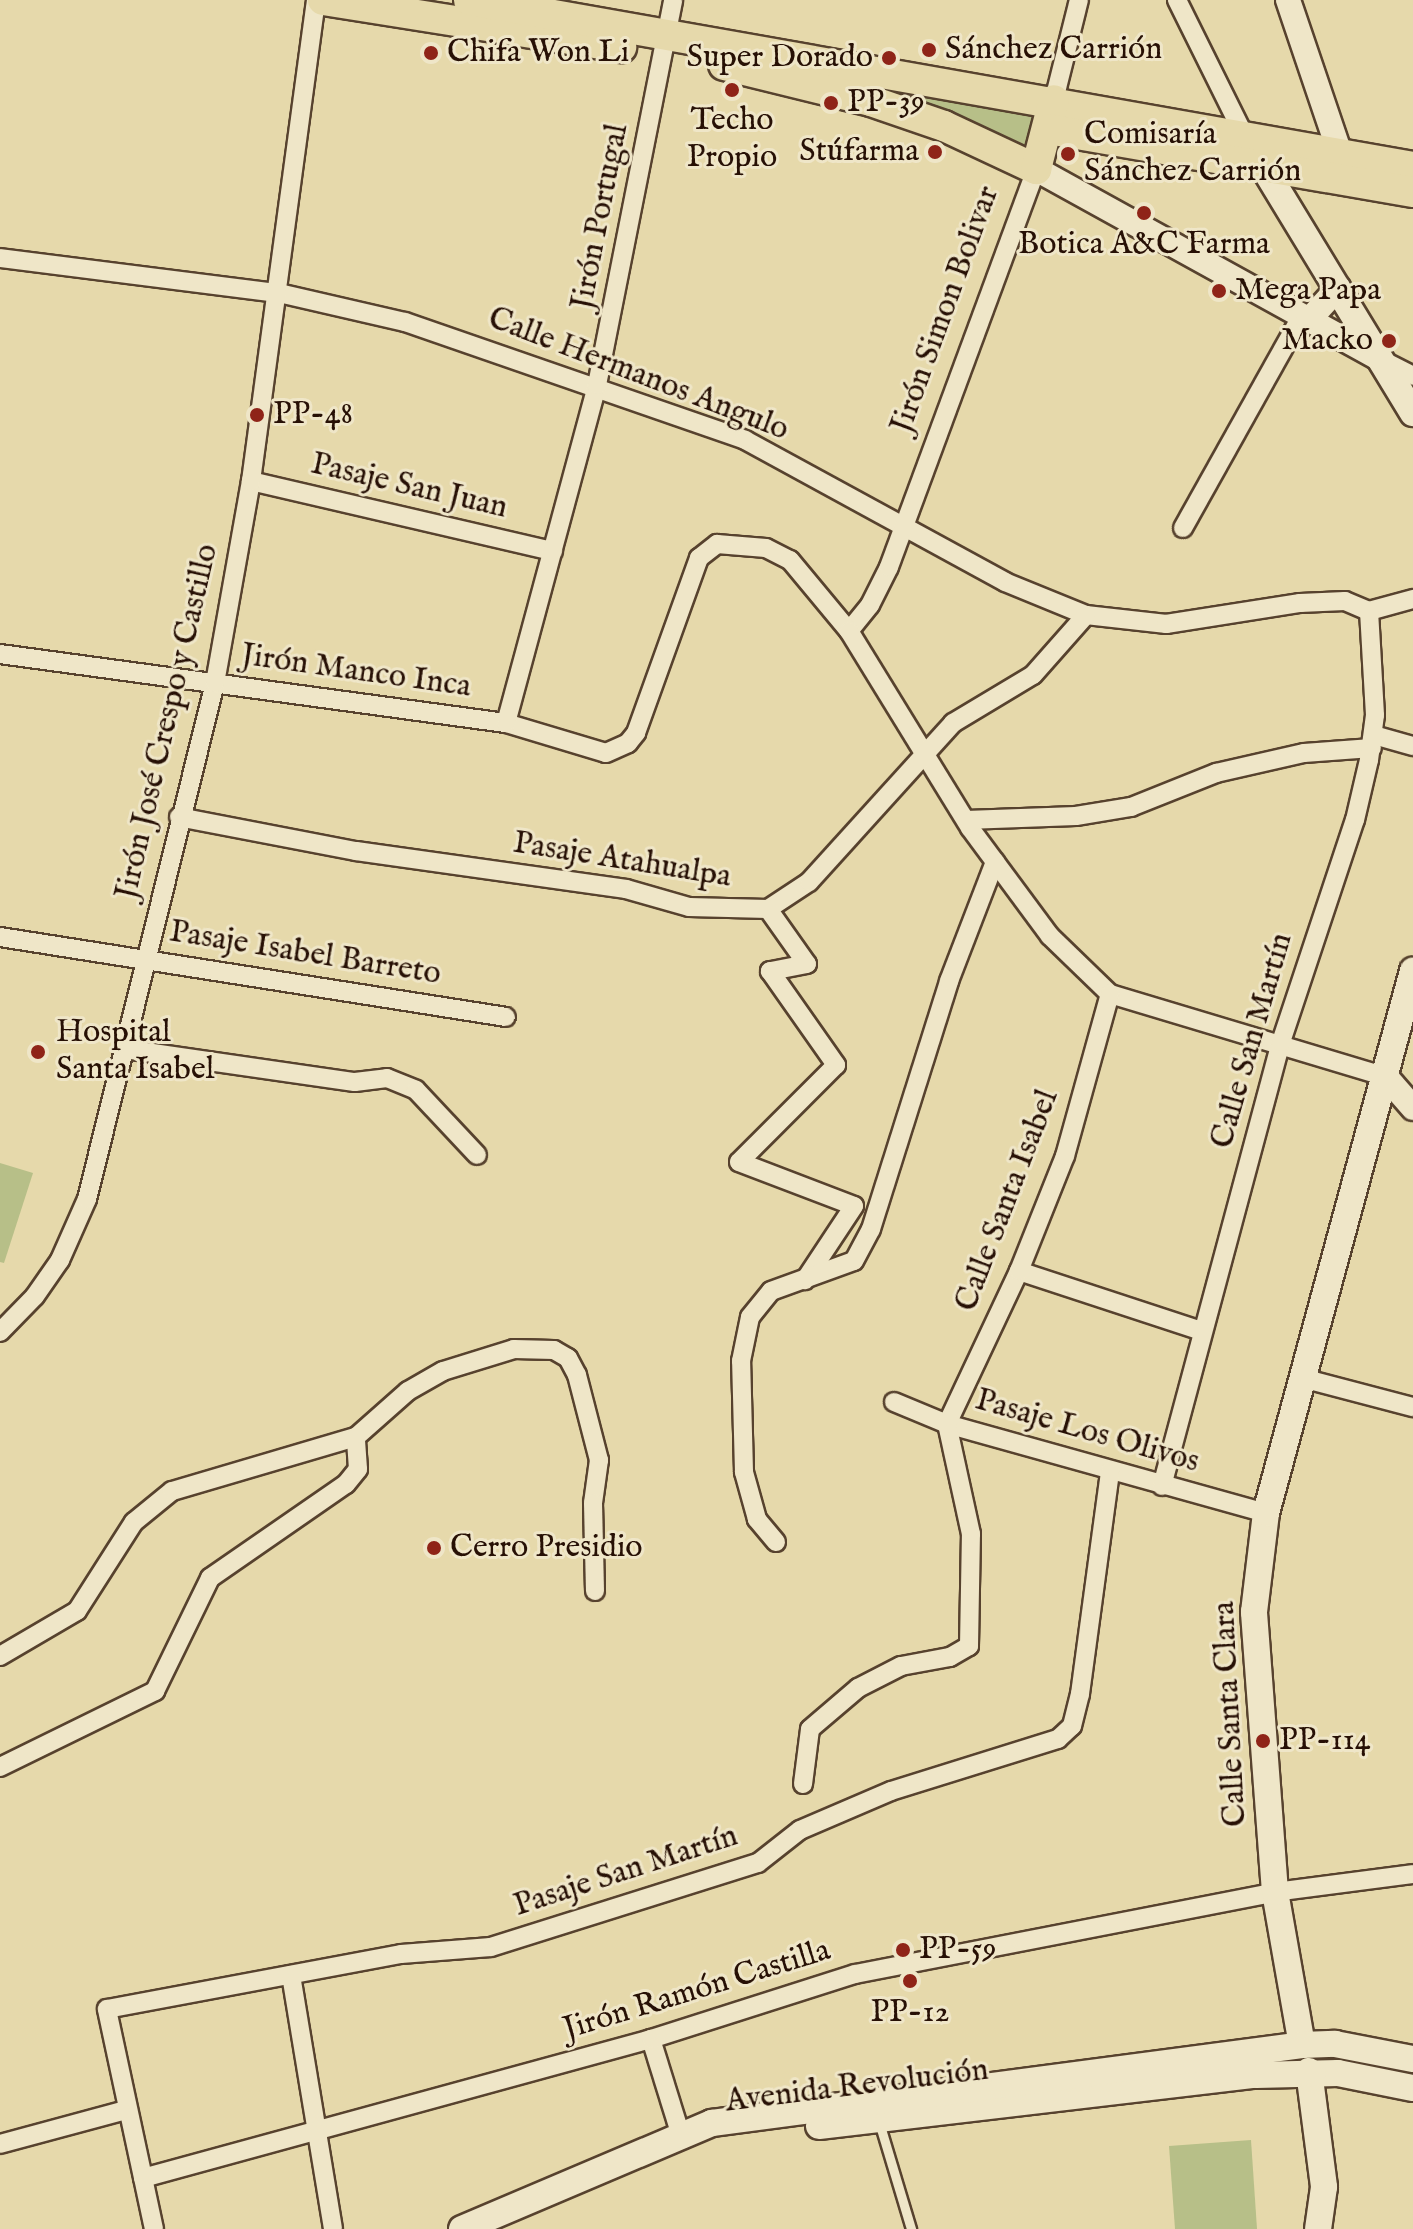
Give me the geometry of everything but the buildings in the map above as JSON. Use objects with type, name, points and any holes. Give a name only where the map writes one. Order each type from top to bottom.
[{"type":"main road","points":[[323,0],[666,44],[871,101],[944,126],[1036,169]]},
{"type":"main road","points":[[469,0],[666,44],[1051,115],[1264,168],[1413,167]]},
{"type":"main road","points":[[1051,115],[1245,138],[1413,192]]},
{"type":"main road","name":"Jirón Simon Bolivar","points":[[1036,169],[1051,115]]},
{"type":"main road","points":[[1264,168],[1338,288],[1376,357],[1413,413]]},
{"type":"main road","name":"Calle Santa Clara","points":[[1302,2045],[1275,1892],[1254,1612],[1266,1513],[1306,1379],[1413,971]]},
{"type":"main road","name":"Avenida Revolución","points":[[690,2136],[712,2123],[1302,2045],[1335,2044],[1413,2059]]},
{"type":"main road","name":"Calle Santa Clara","points":[[1309,2071],[1324,2187],[1318,2229]]},
{"type":"main road","name":"Avenida Revolución","points":[[690,2136],[716,2138],[1309,2071],[1413,2088]]},
{"type":"main road","points":[[462,2229],[690,2136]]},
{"type":"street","name":"Jirón José Crespo y Castillo","points":[[0,1332],[35,1296],[60,1260],[87,1199],[179,817],[215,683],[251,481],[279,293],[316,0]]},
{"type":"street","name":"Jirón Portugal","points":[[506,723],[597,385],[673,0]]},
{"type":"street","name":"Jirón Simon Bolivar","points":[[1051,115],[1079,0]]},
{"type":"street","points":[[1177,0],[1245,138],[1264,168]]},
{"type":"street","points":[[1288,0],[1345,168]]},
{"type":"street","name":"Jirón Simon Bolivar","points":[[849,631],[870,605],[905,524],[1036,169]]},
{"type":"street","points":[[1036,169],[1304,319],[1413,376]]},
{"type":"street","name":"Calle Hermanos Angulo","points":[[0,258],[279,293],[405,322],[597,385],[745,440],[905,524],[1005,582],[1086,615],[1166,624],[1300,603],[1345,601],[1369,611],[1413,599]]},
{"type":"street","points":[[1183,528],[1304,319],[1338,288]]},
{"type":"street","name":"Pasaje San Juan","points":[[251,481],[553,551]]},
{"type":"street","name":"Jirón Manco Inca","points":[[0,654],[506,723],[606,753],[628,743],[636,733],[688,581],[699,558],[717,544],[766,548],[790,560],[849,631]]},
{"type":"street","name":"Calle San Martín","points":[[1162,1486],[1201,1331],[1281,1042],[1355,820],[1373,742],[1369,611]]},
{"type":"street","name":"Pasaje Atahualpa","points":[[179,817],[356,851],[626,889],[689,907],[768,909],[809,882],[953,723],[1033,675],[1086,615]]},
{"type":"street","points":[[849,631],[995,862],[1050,936],[1110,994],[1281,1042],[1386,1077],[1413,1081]]},
{"type":"street","points":[[966,820],[1076,816],[1131,807],[1216,773],[1304,753],[1373,742],[1413,746]]},
{"type":"street","points":[[776,1542],[757,1519],[744,1472],[741,1361],[750,1317],[771,1291],[854,1261],[871,1229],[949,981],[995,862]]},
{"type":"street","points":[[768,909],[807,964],[770,971],[836,1065],[739,1162],[854,1206],[804,1281]]},
{"type":"street","name":"Pasaje Isabel Barreto","points":[[0,937],[506,1017]]},
{"type":"street","name":"Calle Santa Isabel","points":[[947,1424],[1019,1271],[1065,1156],[1110,994]]},
{"type":"street","points":[[125,1049],[355,1082],[387,1078],[416,1090],[477,1155]]},
{"type":"street","points":[[1386,1077],[1413,1108]]},
{"type":"street","points":[[1019,1271],[1201,1331]]},
{"type":"street","points":[[0,1656],[77,1611],[134,1522],[172,1491],[356,1437],[408,1391],[443,1371],[514,1349],[554,1350],[568,1358],[577,1375],[599,1460],[593,1503],[595,1591]]},
{"type":"street","points":[[1306,1379],[1413,1407]]},
{"type":"street","name":"Pasaje Los Olivos","points":[[894,1402],[947,1424],[1266,1513]]},
{"type":"street","points":[[803,1784],[810,1729],[858,1688],[901,1666],[950,1657],[969,1646],[971,1534],[947,1424]]},
{"type":"street","points":[[0,1767],[155,1691],[210,1578],[346,1484],[358,1469],[356,1437]]},
{"type":"street","name":"Pasaje San Martín","points":[[126,2110],[107,2009],[401,1954],[491,1947],[758,1863],[800,1830],[891,1791],[1058,1739],[1072,1726],[1080,1694],[1110,1471]]},
{"type":"street","name":"Jirón Ramón Castilla","points":[[143,2178],[651,2039],[855,1974],[1409,1869]]},
{"type":"street","points":[[291,1975],[333,2229]]},
{"type":"street","points":[[651,2039],[690,2136]]},
{"type":"street","name":"Calle Santa Clara","points":[[1302,2045],[1309,2071]]},
{"type":"street","points":[[0,2144],[126,2110],[154,2229]]},
{"type":"lane","points":[[878,2119],[911,2229]]},
{"type":"green space","points":[[896,92],[1042,117],[1028,155],[894,96]]},
{"type":"green space","points":[[0,1163],[33,1173],[4,1263],[0,1262]]},
{"type":"green space","points":[[1251,2140],[1257,2229],[1175,2229],[1169,2146]]},
{"type":"place","name":"Sánchez Carrión","points":[[929,50]]},
{"type":"place","name":"Chifa Won Li","points":[[431,53]]},
{"type":"place","name":"Super Dorado","points":[[889,58]]},
{"type":"place","name":"Techo Propio","points":[[732,90]]},
{"type":"place","name":"PP-39","points":[[831,103]]},
{"type":"place","name":"Stúfarma","points":[[935,152]]},
{"type":"place","name":"Comisaría Sánchez Carrión","points":[[1068,154]]},
{"type":"place","name":"Botica A&C Farma","points":[[1144,213]]},
{"type":"place","name":"Mega Papa","points":[[1219,291]]},
{"type":"place","name":"Macko","points":[[1389,341]]},
{"type":"place","name":"PP-48","points":[[257,415]]},
{"type":"place","name":"Hospital Santa Isabel","points":[[38,1052]]},
{"type":"place","name":"Cerro Presidio","points":[[434,1548]]},
{"type":"place","name":"PP-114","points":[[1263,1741]]},
{"type":"place","name":"PP-59","points":[[903,1950]]},
{"type":"place","name":"PP-12","points":[[910,1981]]}]
